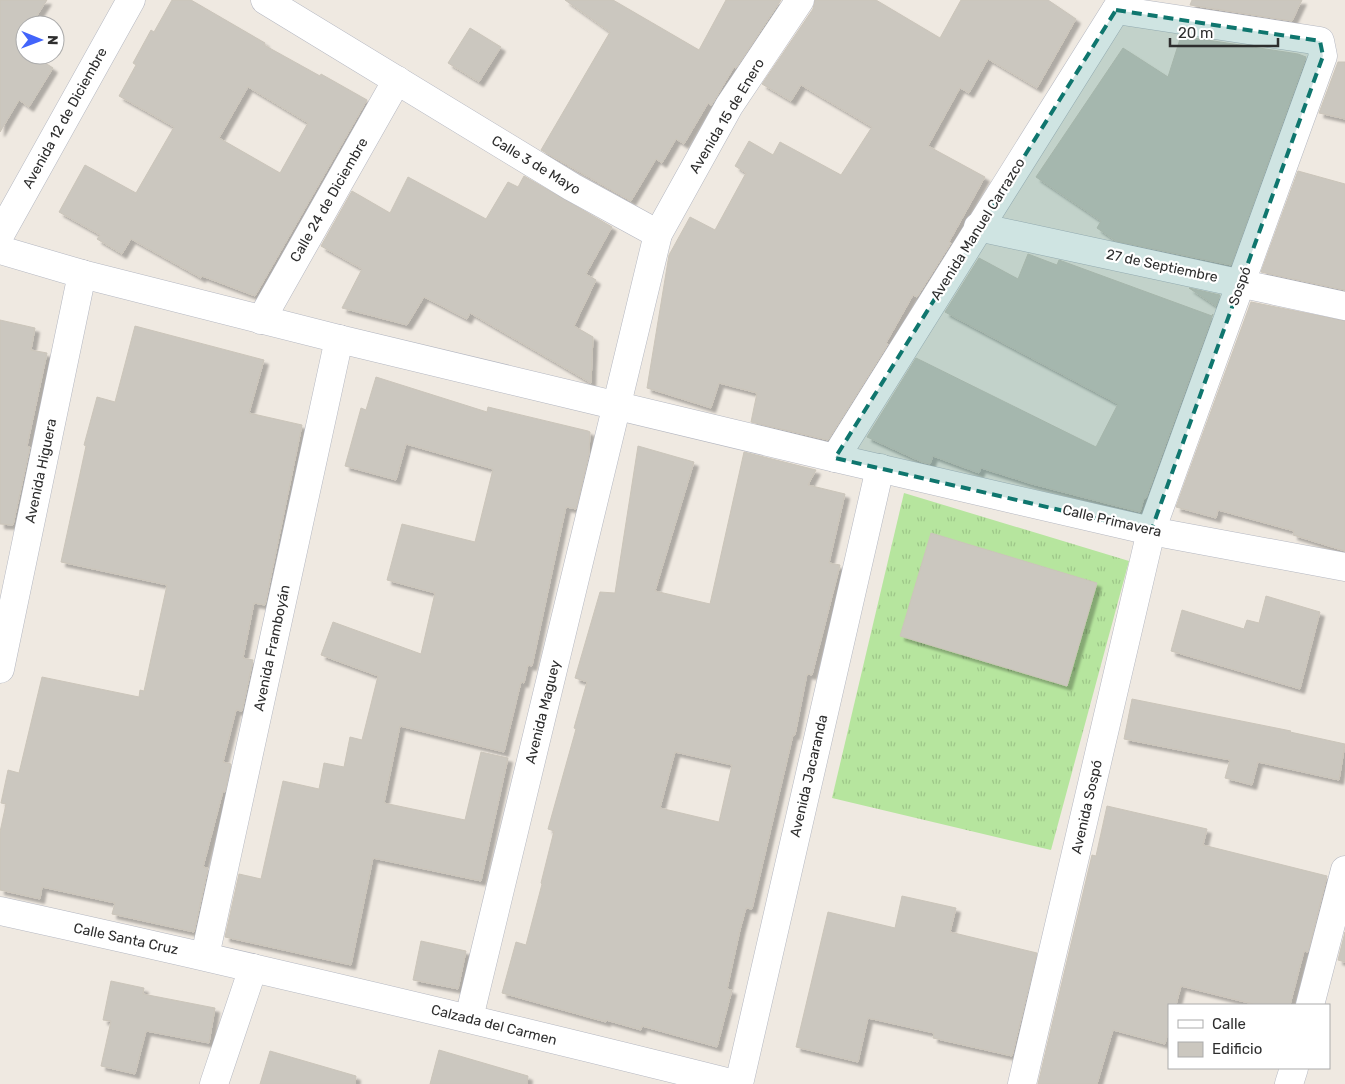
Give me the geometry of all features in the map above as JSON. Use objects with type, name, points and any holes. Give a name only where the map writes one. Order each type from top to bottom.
[{"type":"street","name":"Avenida 12 de Diciembre","points":[[0,235],[131,0]]},
{"type":"street","name":"Calle 3 de Mayo","points":[[265,0],[572,187],[658,234]]},
{"type":"street","name":"Avenida 15 de Enero","points":[[658,234],[729,106],[800,0]]},
{"type":"street","name":"Sospó","points":[[1119,5],[1320,41],[1323,56],[1151,531]]},
{"type":"street","name":"Avenida Manuel Carrazco","points":[[835,458],[978,227],[1119,5]]},
{"type":"street","name":"Calle 24 de Diciembre","points":[[261,320],[397,80]]},
{"type":"street","name":"27 de Septiembre","points":[[978,227],[1242,282],[1345,306]]},
{"type":"street","points":[[616,406],[658,234]]},
{"type":"street","name":"Calle Primavera","points":[[0,250],[82,274],[261,320],[835,458],[1151,531],[1345,567]]},
{"type":"street","name":"Avenida Higuera","points":[[0,669],[82,274]]},
{"type":"street","name":"Avenida Framboyán","points":[[206,956],[340,339]]},
{"type":"street","name":"Avenida Maguey","points":[[469,1018],[616,406]]},
{"type":"street","name":"Avenida Jacaranda","points":[[739,1084],[880,468]]},
{"type":"street","name":"Avenida Sospó","points":[[1022,1084],[1151,531]]},
{"type":"street","points":[[1310,1004],[1345,870]]},
{"type":"street","name":"Calle Santa Cruz","points":[[0,911],[206,956],[252,968]]},
{"type":"street","points":[[214,1084],[252,968]]},
{"type":"street","name":"Calzada del Carmen","points":[[252,968],[469,1018],[735,1084]]},
{"type":"street","points":[[1289,1084],[1294,1069]]},
{"type":"highlighted area","points":[[1116,10],[1320,41],[1323,56],[1151,531],[835,458]]},
{"type":"green space","points":[[904,493],[1129,561],[1051,850],[832,798]]},
{"type":"building","points":[[0,0],[47,0],[37,15],[15,15],[15,65],[48,65],[53,68],[29,107],[19,100],[0,132]]},
{"type":"building","points":[[172,0],[191,0],[265,43],[264,45],[367,100],[255,296],[202,276],[201,278],[131,239],[122,254],[97,239],[100,235],[59,212],[85,165],[136,193],[174,127],[119,96],[136,65],[133,63],[151,30],[154,32]],"holes":[[[248,87],[308,123],[280,173],[219,138]]]},
{"type":"building","points":[[565,0],[613,0],[699,50],[726,0],[781,0],[736,68],[734,67],[711,106],[708,103],[684,144],[676,139],[662,163],[656,159],[631,201],[541,150],[610,32]]},
{"type":"building","points":[[815,0],[876,0],[940,38],[961,0],[1048,0],[1076,19],[1037,88],[988,59],[969,93],[960,88],[928,146],[985,177],[949,242],[951,243],[917,297],[913,295],[886,343],[888,344],[828,440],[751,422],[757,393],[719,383],[711,408],[647,388],[669,255],[690,217],[715,230],[746,173],[735,166],[749,141],[773,155],[780,142],[841,175],[872,127],[801,85],[791,101],[762,84],[813,9]]},
{"type":"building","points":[[1192,0],[1302,0],[1292,21],[1190,5]]},
{"type":"building","points":[[470,28],[501,47],[479,82],[448,63]]},
{"type":"building","points":[[1181,36],[1298,54],[1306,57],[1231,265],[1116,241],[1097,228],[1101,221],[1036,177],[1123,48],[1168,77]]},
{"type":"building","points":[[1338,62],[1345,62],[1345,119],[1319,113]]},
{"type":"building","points":[[1298,171],[1345,184],[1345,290],[1261,272]]},
{"type":"building","points":[[524,176],[612,227],[586,274],[596,280],[574,326],[593,337],[591,383],[470,313],[467,319],[424,297],[407,325],[342,308],[362,269],[321,246],[352,191],[390,213],[408,177],[486,219],[508,182],[518,187]]},
{"type":"building","points":[[1028,254],[1057,265],[1059,260],[1212,316],[1213,314],[1140,512],[1032,484],[981,468],[979,473],[933,456],[930,464],[922,462],[867,437],[916,358],[1096,447],[1118,404],[945,312],[979,258],[1018,279]]},
{"type":"building","points":[[1189,288],[1220,295],[1216,306]]},
{"type":"building","points":[[1251,302],[1345,321],[1345,551],[1293,535],[1294,531],[1218,510],[1216,518],[1176,507]]},
{"type":"building","points":[[0,320],[35,328],[31,350],[47,353],[27,446],[30,447],[13,525],[0,524]]},
{"type":"building","points":[[135,326],[264,360],[249,413],[302,425],[265,605],[254,603],[243,658],[253,660],[242,711],[236,710],[223,762],[231,764],[225,792],[223,791],[203,867],[208,868],[194,932],[112,914],[115,903],[42,887],[40,899],[0,890],[0,832],[6,804],[1,803],[8,770],[19,773],[42,677],[139,697],[140,690],[144,691],[167,585],[61,562],[86,446],[84,445],[97,397],[115,402]]},
{"type":"building","points":[[376,377],[487,412],[488,407],[590,432],[589,454],[576,509],[566,507],[532,666],[528,665],[524,683],[521,682],[504,752],[400,726],[384,803],[465,820],[481,752],[508,758],[481,881],[373,858],[351,965],[225,937],[239,874],[261,879],[283,781],[319,789],[324,763],[344,767],[350,737],[362,740],[378,676],[321,655],[333,622],[421,654],[435,593],[387,580],[402,524],[475,542],[493,469],[406,444],[396,480],[345,466],[361,408],[366,410]]},
{"type":"building","points":[[638,446],[694,462],[655,591],[710,604],[744,452],[816,470],[808,485],[845,494],[829,563],[840,565],[812,675],[807,674],[795,735],[793,735],[752,909],[746,908],[740,930],[727,989],[732,990],[717,1047],[642,1026],[641,1030],[606,1020],[606,1022],[502,993],[516,942],[526,945],[542,884],[554,831],[548,829],[587,682],[575,678],[600,592],[615,593]],"holes":[[[675,752],[732,765],[719,822],[660,808]]]},
{"type":"building","points":[[931,533],[1097,583],[1067,686],[900,636]]},
{"type":"building","points":[[1266,596],[1320,612],[1300,689],[1171,651],[1182,610],[1244,629],[1247,620],[1259,623]]},
{"type":"building","points":[[1132,699],[1291,731],[1345,744],[1339,780],[1258,762],[1252,785],[1225,778],[1230,760],[1124,739]]},
{"type":"building","points":[[1107,806],[1207,829],[1203,845],[1327,876],[1308,952],[1304,951],[1290,1004],[1253,1004],[1181,986],[1176,1004],[1168,1004],[1168,1033],[1165,1044],[1113,1030],[1097,1084],[1038,1084],[1092,855],[1096,856]]},
{"type":"building","points":[[902,896],[956,908],[950,932],[1037,953],[1012,1056],[933,1038],[934,1033],[868,1018],[858,1062],[796,1047],[828,912],[895,928]]},
{"type":"building","points":[[1345,932],[1345,962],[1338,960]]},
{"type":"building","points":[[421,941],[466,951],[458,989],[413,980]]},
{"type":"building","points":[[111,981],[144,988],[143,994],[215,1008],[209,1043],[146,1031],[135,1074],[101,1066],[111,1021],[103,1020]]},
{"type":"building","points":[[439,1050],[528,1076],[527,1084],[430,1084]]},
{"type":"building","points":[[270,1051],[356,1076],[355,1084],[260,1084]]}]
